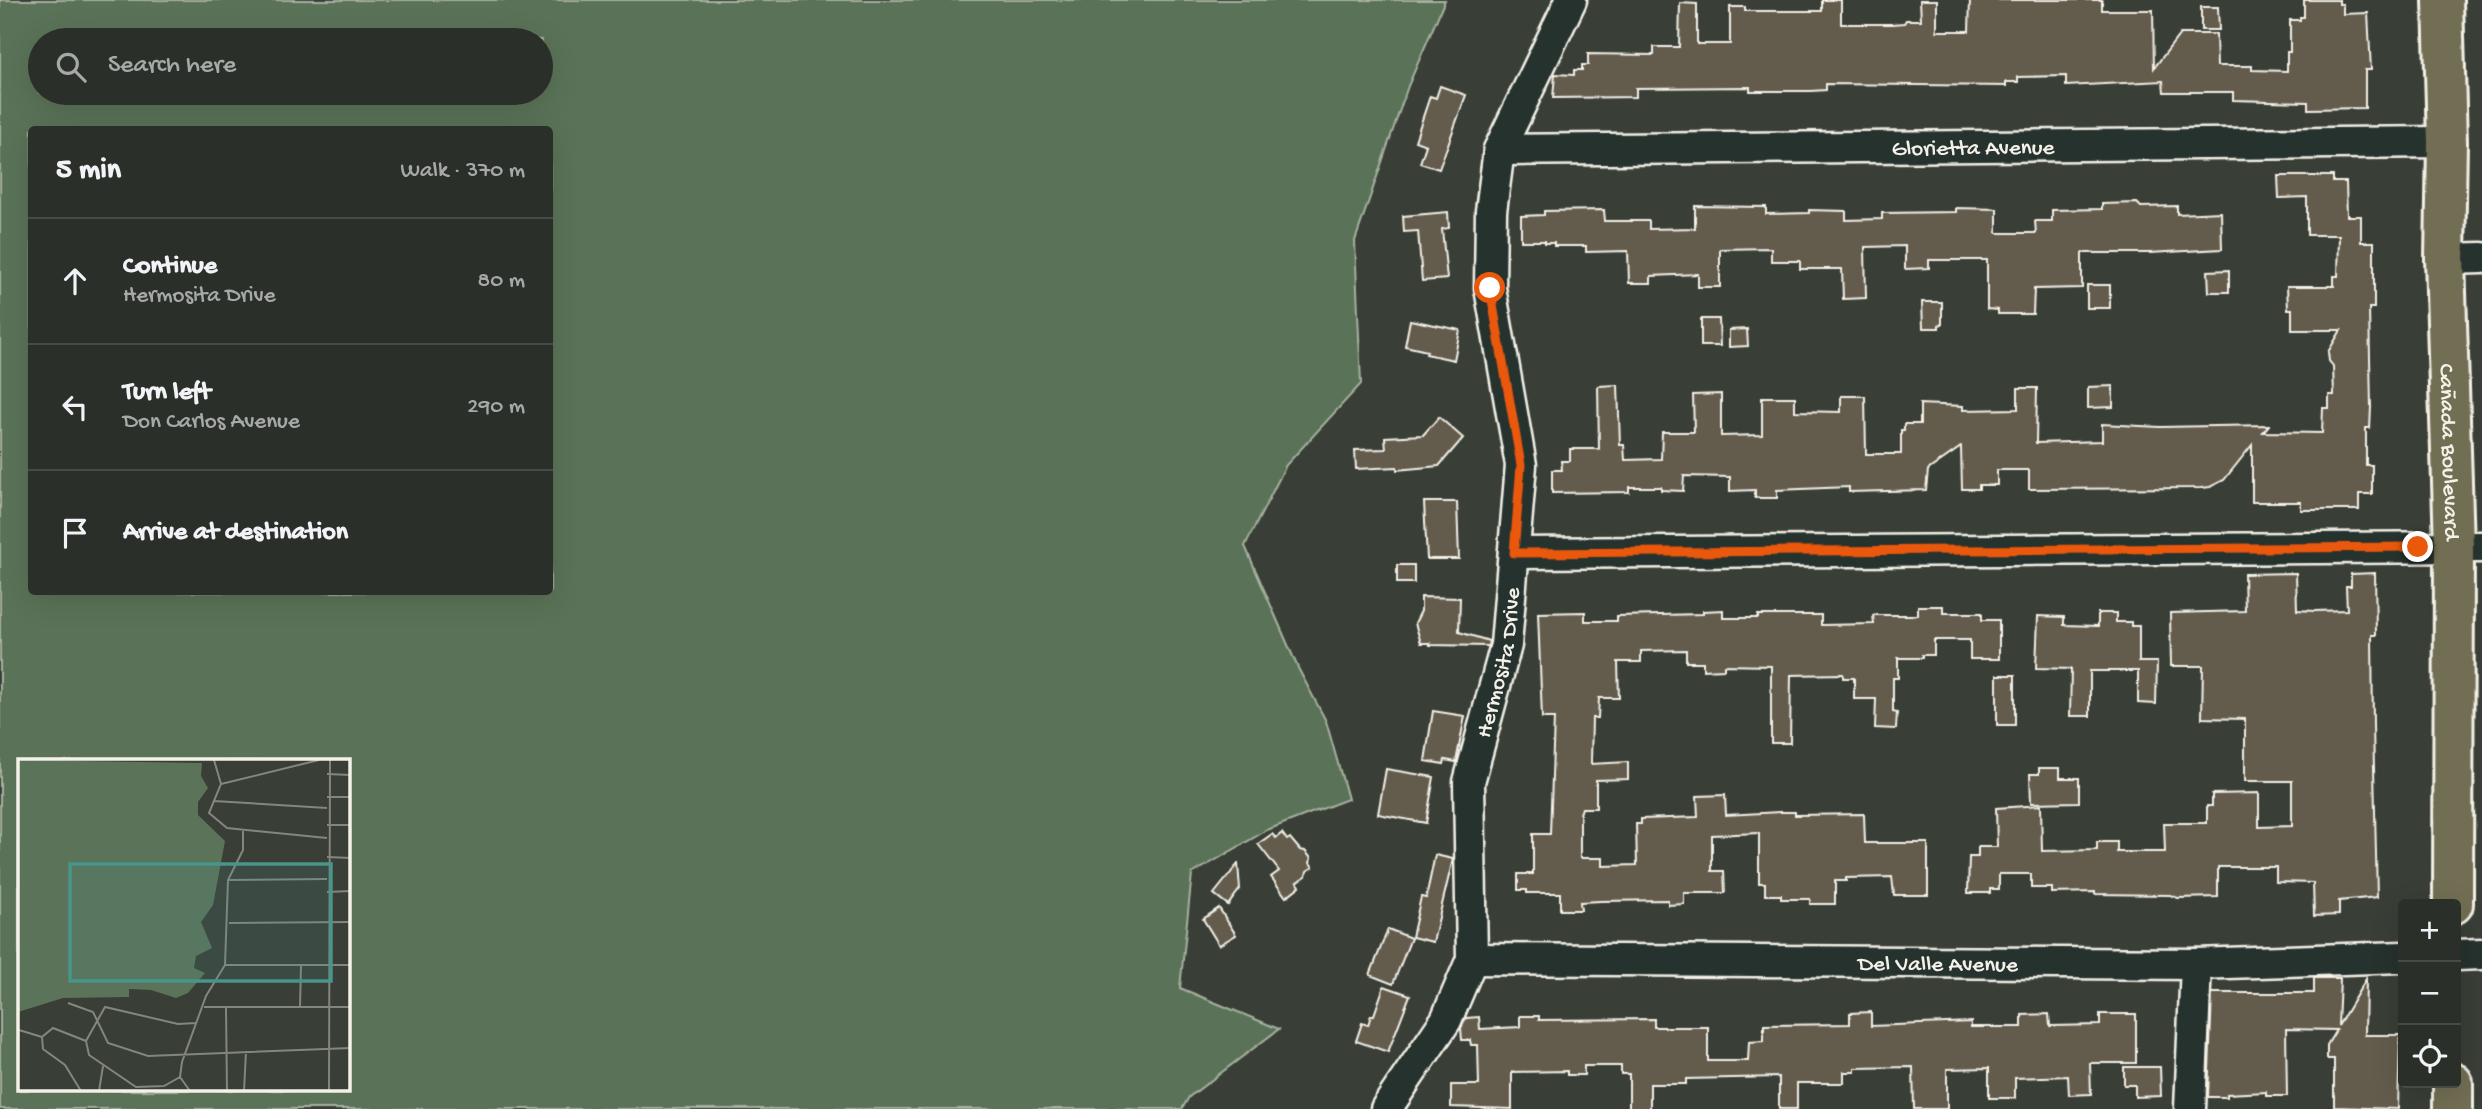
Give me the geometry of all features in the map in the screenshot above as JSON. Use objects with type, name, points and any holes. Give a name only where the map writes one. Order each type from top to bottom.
[{"type":"main road","name":"Cañada Boulevard","points":[[2443,0],[2446,142],[2464,258],[2468,546],[2453,899]]},
{"type":"main road","points":[[2453,1088],[2454,1109]]},
{"type":"street","name":"Hermosita Drive","points":[[1386,1109],[1446,1020],[1472,959],[1469,782],[1506,645],[1521,465],[1490,288],[1491,211],[1499,150],[1571,0]]},
{"type":"street","name":"Glorietta Avenue","points":[[1499,150],[2446,142]]},
{"type":"street","points":[[1514,553],[2468,546]]},
{"type":"street","points":[[2461,955],[2482,954]]},
{"type":"street","name":"Del Valle Avenue","points":[[1472,959],[2196,964],[2398,957]]},
{"type":"street","points":[[2190,1109],[2196,964]]},
{"type":"green space","points":[[0,0],[1445,0],[1408,86],[1355,241],[1361,384],[1286,465],[1245,546],[1298,668],[1326,721],[1348,799],[1267,830],[1192,874],[1180,988],[1279,1029],[1189,1097],[1182,1109],[0,1109]]},
{"type":"building","points":[[1822,0],[1841,0],[1841,24],[1892,24],[1921,20],[1920,0],[1937,0],[1937,31],[1969,31],[1970,0],[2102,0],[2102,10],[2153,10],[2154,68],[2180,34],[2216,34],[2217,66],[2252,66],[2252,70],[2287,71],[2290,20],[2304,17],[2304,0],[2339,0],[2339,4],[2343,4],[2343,14],[2368,13],[2371,70],[2365,70],[2365,108],[2308,109],[2308,102],[2233,100],[2233,92],[2164,92],[2163,81],[2066,86],[2066,76],[2018,77],[2018,82],[2006,82],[2006,86],[1826,84],[1826,90],[1811,91],[1750,91],[1750,87],[1636,88],[1636,97],[1553,98],[1555,74],[1574,75],[1574,70],[1582,70],[1582,65],[1588,65],[1588,54],[1654,55],[1654,47],[1679,47],[1680,3],[1697,4],[1697,44],[1730,44],[1730,7],[1745,7],[1745,11],[1822,11]]},
{"type":"building","points":[[2201,7],[2218,7],[2219,30],[2201,30]]},
{"type":"building","points":[[1440,86],[1466,95],[1439,169],[1420,163],[1426,145],[1415,141],[1430,96],[1436,98]]},
{"type":"building","points":[[2278,176],[2333,176],[2333,182],[2346,182],[2347,216],[2361,216],[2361,242],[2374,242],[2374,308],[2369,308],[2371,407],[2370,428],[2366,428],[2366,465],[2372,465],[2372,494],[2359,494],[2359,510],[2301,510],[2301,502],[2252,502],[2252,445],[2224,480],[2202,488],[2029,489],[2029,470],[1997,470],[1997,485],[1962,489],[1961,447],[1928,470],[1926,490],[1849,492],[1849,487],[1777,490],[1777,498],[1755,498],[1755,490],[1730,491],[1730,477],[1684,476],[1683,491],[1661,490],[1661,487],[1629,487],[1629,492],[1552,493],[1552,470],[1562,470],[1561,461],[1570,461],[1570,449],[1599,449],[1598,386],[1618,385],[1620,445],[1624,445],[1625,460],[1661,459],[1662,432],[1694,432],[1693,395],[1721,394],[1721,436],[1762,435],[1762,397],[1795,397],[1795,411],[1841,412],[1841,396],[1865,396],[1866,454],[1901,454],[1901,430],[1904,430],[1904,424],[1920,424],[1920,404],[1963,406],[1963,410],[2018,409],[2018,388],[2037,388],[2036,443],[2102,441],[2102,424],[2160,427],[2269,425],[2263,432],[2322,433],[2323,408],[2329,408],[2329,395],[2334,395],[2333,366],[2328,352],[2341,330],[2292,330],[2292,309],[2288,309],[2287,286],[2334,286],[2334,276],[2338,276],[2339,235],[2307,235],[2307,197],[2279,198]]},
{"type":"building","points":[[2137,203],[2141,207],[2177,206],[2177,214],[2221,212],[2222,249],[2082,253],[2082,288],[2034,289],[2033,314],[1998,314],[1998,310],[1987,309],[1987,260],[1929,260],[1929,268],[1905,269],[1905,246],[1865,247],[1866,298],[1843,299],[1842,269],[1800,269],[1800,261],[1771,261],[1771,248],[1720,249],[1720,287],[1698,287],[1698,274],[1651,276],[1651,283],[1629,283],[1628,251],[1586,252],[1586,246],[1554,246],[1554,243],[1545,241],[1521,241],[1521,216],[1544,215],[1544,211],[1604,210],[1605,221],[1649,221],[1649,229],[1695,228],[1695,206],[1766,207],[1766,214],[1809,213],[1809,210],[1846,211],[1846,220],[1882,219],[1882,213],[1956,212],[1956,208],[1997,209],[1997,233],[2036,233],[2035,221],[2052,221],[2052,210],[2102,209],[2102,204]]},
{"type":"building","points":[[1448,212],[1449,228],[1442,229],[1447,279],[1422,281],[1418,231],[1404,232],[1403,216]]},
{"type":"building","points":[[2229,270],[2229,292],[2209,292],[2208,271]]},
{"type":"building","points":[[2087,285],[2110,285],[2110,308],[2087,308]]},
{"type":"building","points":[[1922,302],[1942,302],[1942,324],[1939,328],[1923,328]]},
{"type":"building","points":[[1701,319],[1719,319],[1720,346],[1701,346]]},
{"type":"building","points":[[1410,320],[1460,330],[1454,360],[1405,346]]},
{"type":"building","points":[[1747,329],[1748,346],[1729,347],[1729,330]]},
{"type":"building","points":[[2113,386],[2113,407],[2088,408],[2088,387]]},
{"type":"building","points":[[1439,417],[1463,438],[1439,466],[1397,470],[1397,467],[1356,469],[1355,450],[1386,449],[1385,437],[1423,435]]},
{"type":"building","points":[[1424,502],[1457,502],[1459,559],[1427,559]]},
{"type":"building","points":[[1397,565],[1414,565],[1414,583],[1397,583]]},
{"type":"building","points":[[2296,573],[2297,610],[2315,611],[2347,610],[2346,586],[2351,586],[2351,574],[2375,573],[2376,635],[2372,635],[2377,897],[2339,901],[2339,915],[2314,916],[2313,883],[2276,882],[2276,867],[2218,867],[2218,897],[2052,893],[2052,888],[2031,888],[2031,874],[1999,874],[1999,889],[1990,889],[1990,893],[1968,893],[1969,857],[1978,857],[1978,847],[1997,847],[1996,808],[2041,805],[2042,851],[2097,850],[2097,842],[2117,842],[2117,852],[2165,852],[2164,823],[2207,823],[2207,806],[2212,806],[2212,794],[2259,793],[2259,827],[2292,826],[2292,781],[2245,781],[2245,719],[2202,718],[2203,666],[2171,666],[2170,613],[2245,611],[2244,574]]},
{"type":"building","points":[[1421,597],[1460,598],[1459,632],[1489,641],[1488,646],[1421,643],[1415,623],[1421,611]]},
{"type":"building","points":[[1918,606],[1943,606],[1943,613],[1982,613],[1982,620],[1999,620],[1999,659],[1970,659],[1970,640],[1934,640],[1934,655],[1898,658],[1898,678],[1893,678],[1896,729],[1875,728],[1876,699],[1854,699],[1854,678],[1843,678],[1843,674],[1791,675],[1790,743],[1771,743],[1771,666],[1724,665],[1724,669],[1703,670],[1703,662],[1686,662],[1686,650],[1641,651],[1641,662],[1618,662],[1619,698],[1599,698],[1598,718],[1592,718],[1591,764],[1628,762],[1628,779],[1596,780],[1596,808],[1582,808],[1580,814],[1580,858],[1603,858],[1603,866],[1637,865],[1636,824],[1641,824],[1641,819],[1698,817],[1697,796],[1725,795],[1726,815],[1780,812],[1795,812],[1795,815],[1864,814],[1865,843],[1928,843],[1928,895],[1894,895],[1892,877],[1846,878],[1846,881],[1835,881],[1835,904],[1810,904],[1810,899],[1781,899],[1781,895],[1765,895],[1765,883],[1759,883],[1759,833],[1712,835],[1712,871],[1724,871],[1725,893],[1684,893],[1684,904],[1668,905],[1668,900],[1580,902],[1581,910],[1560,910],[1560,893],[1527,893],[1527,890],[1518,890],[1518,874],[1533,874],[1533,834],[1550,834],[1554,718],[1542,718],[1538,613],[1585,612],[1585,621],[1617,621],[1617,616],[1703,614],[1703,611],[1723,610],[1723,618],[1821,615],[1821,625],[1874,624],[1873,615],[1918,615]]},
{"type":"building","points":[[2098,613],[2116,613],[2116,622],[2131,622],[2131,626],[2139,626],[2139,662],[2157,662],[2156,704],[2138,703],[2138,671],[2090,671],[2090,716],[2070,716],[2071,669],[2036,668],[2038,616],[2064,617],[2064,625],[2098,626]]},
{"type":"building","points":[[1997,675],[2015,675],[2015,725],[1997,725]]},
{"type":"building","points":[[1433,711],[1465,716],[1456,762],[1445,760],[1444,764],[1425,761]]},
{"type":"building","points":[[2039,768],[2060,768],[2060,778],[2079,778],[2079,802],[2031,803],[2030,774],[2039,774]]},
{"type":"building","points":[[1386,769],[1434,777],[1426,823],[1378,814]]},
{"type":"building","points":[[1282,833],[1287,840],[1290,838],[1300,850],[1305,851],[1311,858],[1313,867],[1297,882],[1300,886],[1286,897],[1271,877],[1279,871],[1258,844],[1272,834],[1276,838]]},
{"type":"building","points":[[1435,855],[1453,859],[1433,942],[1412,937],[1421,897],[1426,898]]},
{"type":"building","points":[[1238,864],[1240,889],[1228,905],[1214,894]]},
{"type":"building","points":[[1219,908],[1236,935],[1219,945],[1203,919]]},
{"type":"building","points":[[1388,929],[1411,938],[1393,984],[1370,975]]},
{"type":"building","points":[[2314,978],[2340,978],[2338,1026],[2366,979],[2365,1035],[2398,1035],[2398,1109],[2334,1107],[2334,1059],[2327,1059],[2327,1045],[2336,1030],[2286,1029],[2287,1096],[2266,1096],[2266,1092],[2208,1097],[2212,993],[2314,993]]},
{"type":"building","points":[[1384,986],[1410,995],[1388,1052],[1356,1041],[1362,1023],[1368,1025],[1371,1015],[1374,1015]]},
{"type":"building","points":[[1871,1012],[1871,1026],[1971,1022],[1971,1027],[2022,1027],[2022,1015],[2049,1014],[2050,1026],[2100,1025],[2100,1014],[2136,1014],[2136,1063],[2090,1063],[2091,1094],[2069,1095],[2068,1076],[2015,1078],[2015,1098],[1989,1098],[1989,1068],[1947,1069],[1947,1109],[1914,1109],[1913,1067],[1855,1068],[1855,1072],[1844,1072],[1844,1083],[1797,1083],[1797,1109],[1779,1109],[1779,1077],[1686,1079],[1686,1084],[1650,1084],[1650,1109],[1629,1109],[1629,1074],[1621,1074],[1621,1066],[1584,1066],[1584,1075],[1567,1075],[1567,1071],[1512,1072],[1512,1109],[1451,1107],[1451,1085],[1479,1085],[1478,1045],[1471,1045],[1470,1040],[1462,1040],[1461,1028],[1466,1018],[1479,1017],[1480,1029],[1520,1027],[1520,1016],[1539,1016],[1539,1020],[1654,1019],[1654,1027],[1708,1027],[1708,1061],[1748,1061],[1749,1042],[1764,1041],[1764,1025],[1850,1024],[1850,1013]]},
{"type":"building","points":[[2124,1067],[2160,1067],[2161,1096],[2135,1097],[2135,1085],[2124,1085]]},
{"type":"route","points":[[1490,288],[1521,465],[1514,553],[2418,547]]}]
